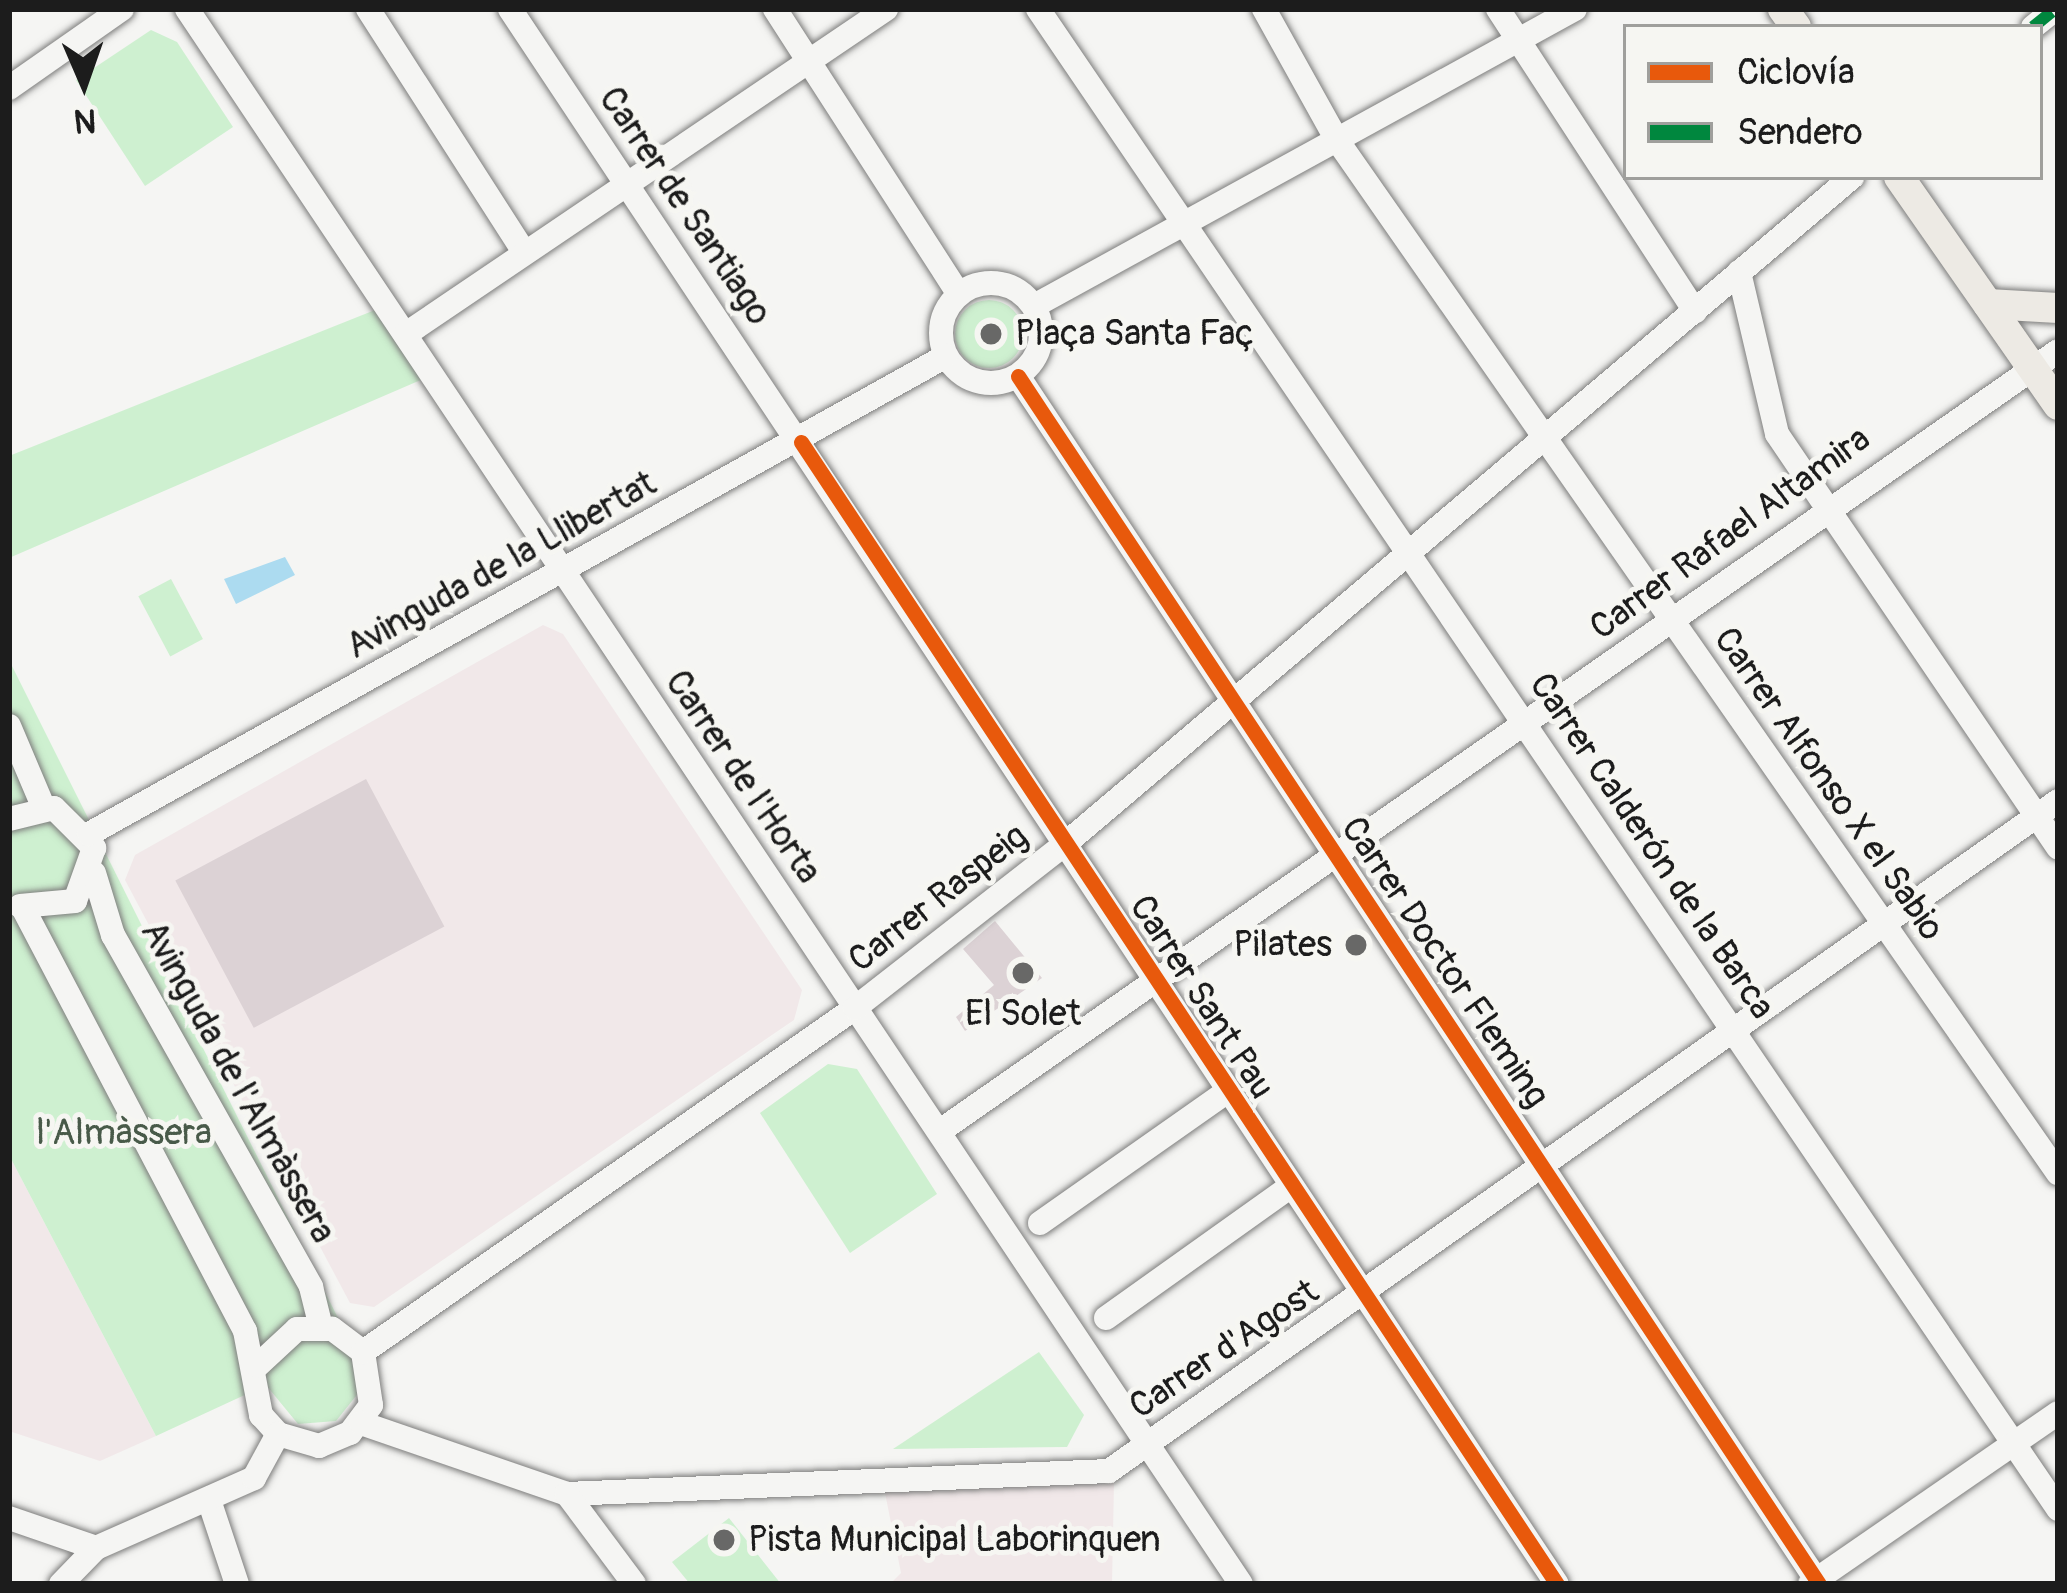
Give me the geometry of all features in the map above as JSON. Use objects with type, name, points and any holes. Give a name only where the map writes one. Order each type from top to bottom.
[{"type":"main road","points":[[1901,180],[1988,304],[2045,359],[2058,405]]},
{"type":"main road","points":[[1988,304],[2058,308]]},
{"type":"street","points":[[9,88],[122,9]]},
{"type":"street","name":"Carrer de l'Horta","points":[[187,9],[1241,1584]]},
{"type":"street","points":[[368,9],[524,252]]},
{"type":"street","name":"Carrer de Santiago","points":[[510,9],[801,442]]},
{"type":"street","points":[[775,9],[959,294]]},
{"type":"street","points":[[406,334],[886,9]]},
{"type":"street","name":"Carrer Calderón de la Barca","points":[[1038,9],[2058,1509]]},
{"type":"street","name":"Carrer Alfonso X el Sabio","points":[[1264,9],[1337,140],[2058,1173]]},
{"type":"street","points":[[1498,9],[1695,310]]},
{"type":"street","points":[[1034,306],[1575,9]]},
{"type":"street","name":"Carrer Raspeig","points":[[363,1352],[855,1008],[1065,844],[1227,698],[1546,438],[1848,180]]},
{"type":"street","points":[[1739,272],[1777,434],[2058,847]]},
{"type":"street","points":[[999,284],[1034,306],[1042,337],[1018,376],[986,383],[946,356],[942,323],[959,294],[999,284]]},
{"type":"street","name":"Avinguda de la Llibertat","points":[[89,833],[801,442],[946,356]]},
{"type":"street","name":"Carrer Rafael Altamira","points":[[940,1131],[1528,724],[1825,508],[2045,359]]},
{"type":"street","name":"Carrer Doctor Fleming","points":[[1018,376],[1227,698],[1338,855],[1544,1166],[1815,1583]]},
{"type":"street","name":"Carrer Sant Pau","points":[[801,442],[1557,1584]]},
{"type":"street","points":[[9,726],[43,806],[89,833]]},
{"type":"street","name":"Carrer d'Agost","points":[[361,1423],[567,1494],[1109,1471],[1364,1298],[2058,801]]},
{"type":"street","points":[[9,819],[43,806]]},
{"type":"street","name":"Avinguda de l'Almàssera","points":[[89,833],[94,873],[113,935],[311,1287],[321,1327]]},
{"type":"street","points":[[94,873],[75,901],[16,903],[257,1366]]},
{"type":"street","points":[[1040,1222],[1228,1091]]},
{"type":"street","points":[[1106,1318],[1292,1186]]},
{"type":"street","points":[[321,1327],[363,1352],[374,1392],[361,1423],[319,1446],[278,1434],[254,1393],[257,1366],[272,1343],[321,1327]]},
{"type":"street","points":[[1815,1583],[2058,1413]]},
{"type":"street","points":[[69,1580],[96,1549],[211,1503],[254,1478],[278,1434]]},
{"type":"street","points":[[567,1494],[634,1584]]},
{"type":"street","points":[[211,1503],[237,1584]]},
{"type":"street","points":[[9,1518],[96,1549]]},
{"type":"shaded area","points":[[543,625],[563,634],[802,990],[794,1020],[374,1307],[350,1303],[125,880],[135,855]]},
{"type":"shaded area","points":[[9,1155],[156,1436],[100,1461],[9,1431]]},
{"type":"shaded area","points":[[1114,1483],[1112,1584],[890,1584],[901,1573],[884,1488]]},
{"type":"green space","points":[[151,30],[177,42],[233,127],[145,186],[76,80]]},
{"type":"green space","points":[[989,300],[1013,310],[1023,334],[1013,358],[989,368],[965,358],[955,334],[965,310]]},
{"type":"green space","points":[[375,310],[423,379],[9,558],[9,456]]},
{"type":"green space","points":[[171,579],[203,639],[170,656],[138,596]]},
{"type":"green space","name":"l'Almàssera","points":[[9,660],[359,1360],[360,1391],[336,1421],[298,1424],[266,1385],[156,1436],[9,1155]]},
{"type":"green space","points":[[828,1064],[857,1069],[937,1194],[850,1253],[760,1113]]},
{"type":"green space","points":[[1039,1352],[1084,1415],[1067,1447],[893,1449]]},
{"type":"green space","name":"Pista Municipal Laborinquen","points":[[729,1518],[781,1584],[690,1584],[672,1562]]},
{"type":"water","points":[[285,557],[295,575],[236,604],[224,579]]},
{"type":"building","points":[[366,779],[444,926],[254,1028],[175,880]]},
{"type":"building","name":"El Solet","points":[[995,921],[1042,978],[965,1031],[956,1017],[994,985],[963,949]]},
{"type":"marked path","points":[[2037,24],[2055,9]]},
{"type":"cycle path","points":[[1018,376],[1819,1584]]},
{"type":"cycle path","points":[[801,442],[1557,1584]]},
{"type":"place","name":"Plaça Santa Faç","points":[[991,334]]},
{"type":"place","name":"Pilates","points":[[1356,945]]},
{"type":"place","name":"El Solet","points":[[1023,973]]},
{"type":"place","name":"Pista Municipal Laborinquen","points":[[724,1540]]}]
